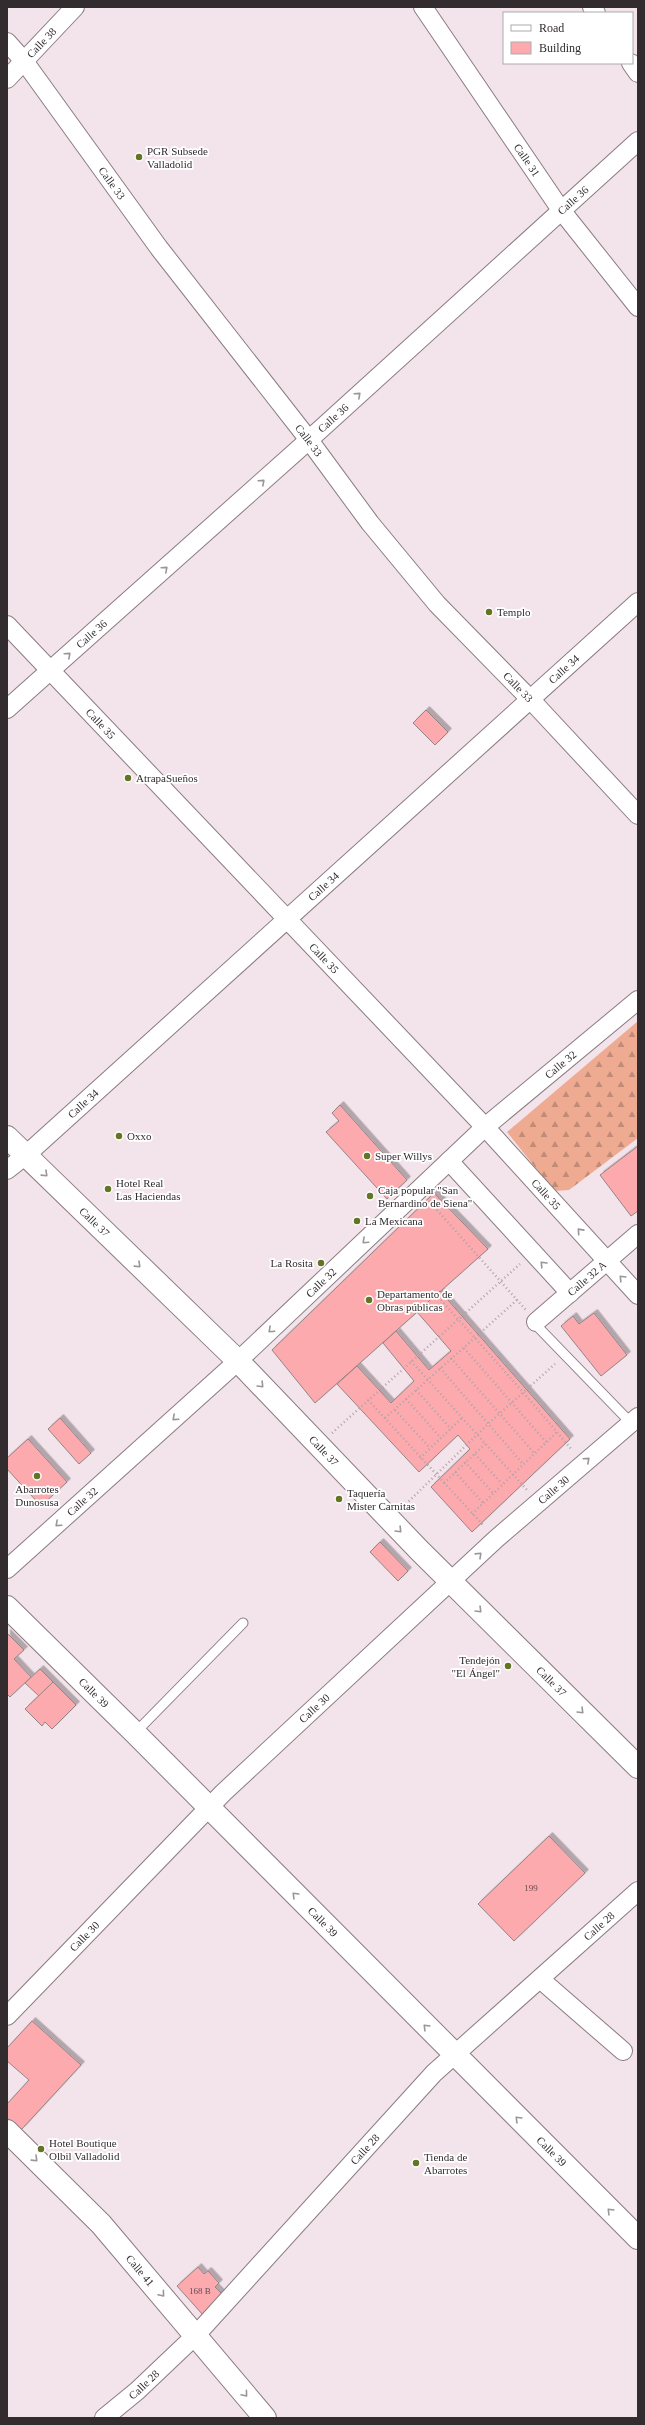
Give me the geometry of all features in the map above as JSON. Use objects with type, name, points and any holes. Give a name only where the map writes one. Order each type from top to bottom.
[{"type":"main road","name":"Calle 37","points":[[7,1137],[238,1361],[389,1520],[638,1767]]},
{"type":"main road","name":"Calle 39","points":[[7,1608],[135,1733],[207,1808],[638,2238]]},
{"type":"main road","name":"Calle 41","points":[[7,2132],[101,2224],[265,2418]]},
{"type":"street","name":"Calle 38","points":[[7,79],[76,7]]},
{"type":"street","name":"Calle 31","points":[[423,7],[561,210],[638,308]]},
{"type":"street","name":"Calle 33","points":[[7,42],[24,61],[159,248],[309,440],[370,523],[437,604],[530,698],[638,815]]},
{"type":"street","points":[[632,64],[638,73]]},
{"type":"street","name":"Calle 36","points":[[7,709],[309,440],[638,141]]},
{"type":"street","name":"Calle 34","points":[[7,1170],[26,1155],[638,602]]},
{"type":"street","name":"Calle 35","points":[[7,625],[484,1127],[638,1295]]},
{"type":"street","name":"Calle 32","points":[[7,1570],[238,1361],[484,1127],[638,1000]]},
{"type":"street","points":[[449,1161],[570,1293]]},
{"type":"street","name":"Calle 32 A","points":[[536,1322],[606,1260],[638,1234]]},
{"type":"street","name":"Calle 30","points":[[7,2016],[207,1808],[496,1539],[634,1419]]},
{"type":"street","name":"Calle 28","points":[[104,2418],[137,2391],[196,2336],[434,2073],[638,1891]]},
{"type":"street","points":[[540,1979],[623,2051]]},
{"type":"lane","points":[[536,1322],[536,1325],[565,1355],[634,1419]]},
{"type":"lane","points":[[135,1733],[243,1623]]},
{"type":"path","points":[[419,1190],[501,1280],[536,1322]]},
{"type":"path","points":[[318,1445],[533,1253]]},
{"type":"path","points":[[433,1291],[524,1392],[583,1464]]},
{"type":"path","points":[[385,1418],[518,1300]]},
{"type":"path","points":[[464,1348],[546,1442]]},
{"type":"path","points":[[389,1520],[436,1476],[488,1423],[565,1355]]},
{"type":"path","points":[[451,1358],[500,1412],[535,1454]]},
{"type":"path","points":[[412,1361],[511,1475],[538,1502]]},
{"type":"path","points":[[440,1368],[523,1464]]},
{"type":"path","points":[[416,1390],[451,1429]]},
{"type":"path","points":[[406,1399],[441,1438]]},
{"type":"path","points":[[368,1400],[436,1476],[496,1539]]},
{"type":"path","points":[[395,1410],[430,1448]]},
{"type":"path","points":[[420,1458],[462,1418]]},
{"type":"path","points":[[472,1514],[557,1432]]},
{"type":"path","points":[[444,1484],[485,1444]]},
{"type":"path","points":[[475,1454],[502,1484]]},
{"type":"path","points":[[465,1462],[493,1493]]},
{"type":"path","points":[[455,1472],[483,1503]]},
{"type":"green space","points":[[638,1021],[638,1138],[569,1190],[554,1191],[507,1132]]},
{"type":"building","points":[[426,710],[448,732],[435,745],[413,723]]},
{"type":"building","name":"Super Willys","points":[[340,1105],[407,1180],[387,1199],[326,1132],[339,1121],[332,1113]]},
{"type":"building","points":[[638,1146],[638,1211],[631,1216],[600,1175]]},
{"type":"building","points":[[434,1193],[488,1249],[315,1403],[272,1350]]},
{"type":"building","points":[[440,1291],[570,1439],[472,1532],[431,1487],[470,1449],[458,1435],[419,1472],[337,1384],[357,1366],[391,1403],[414,1381],[383,1343],[396,1331],[429,1370],[451,1351],[417,1312]]},
{"type":"building","points":[[594,1313],[627,1355],[601,1376],[561,1326],[573,1316],[579,1324]]},
{"type":"building","points":[[60,1418],[91,1453],[79,1464],[48,1429]]},
{"type":"building","name":"Abarrotes Dunosusa","points":[[28,1439],[67,1482],[41,1506],[7,1469],[7,1458]]},
{"type":"building","points":[[380,1542],[408,1571],[398,1581],[370,1552]]},
{"type":"building","points":[[7,1633],[24,1650],[14,1659],[31,1677],[10,1697],[7,1694]]},
{"type":"building","points":[[40,1669],[53,1682],[39,1696],[25,1683]]},
{"type":"building","points":[[53,1682],[76,1705],[52,1729],[45,1722],[42,1726],[25,1709]]},
{"type":"building","points":[[549,1836],[585,1873],[514,1941],[478,1904]]},
{"type":"building","points":[[32,2021],[81,2065],[21,2130],[7,2118],[7,2104],[29,2080],[7,2061],[7,2048]]},
{"type":"building","points":[[198,2267],[204,2274],[208,2271],[219,2283],[215,2287],[224,2296],[203,2315],[177,2286]]},
{"type":"place","name":"PGR Subsede Valladolid","points":[[139,157]]},
{"type":"place","name":"Templo","points":[[489,612]]},
{"type":"place","name":"AtrapaSueños","points":[[128,778]]},
{"type":"place","name":"Oxxo","points":[[119,1136]]},
{"type":"place","name":"Super Willys","points":[[367,1156]]},
{"type":"place","name":"Hotel Real Las Haciendas","points":[[108,1189]]},
{"type":"place","name":"Caja popular \"San Bernardino de Siena\"","points":[[370,1196]]},
{"type":"place","name":"La Mexicana","points":[[357,1221]]},
{"type":"place","name":"La Rosita","points":[[321,1263]]},
{"type":"place","name":"Departamento de Obras públicas","points":[[369,1300]]},
{"type":"place","name":"Abarrotes Dunosusa","points":[[37,1476]]},
{"type":"place","name":"Taquería Mister Carnitas","points":[[339,1499]]},
{"type":"place","name":"Tendejón \"El Ángel\"","points":[[508,1666]]},
{"type":"place","name":"Hotel Boutique Olbil Valladolid","points":[[41,2149]]},
{"type":"place","name":"Tienda de Abarrotes","points":[[416,2163]]}]
